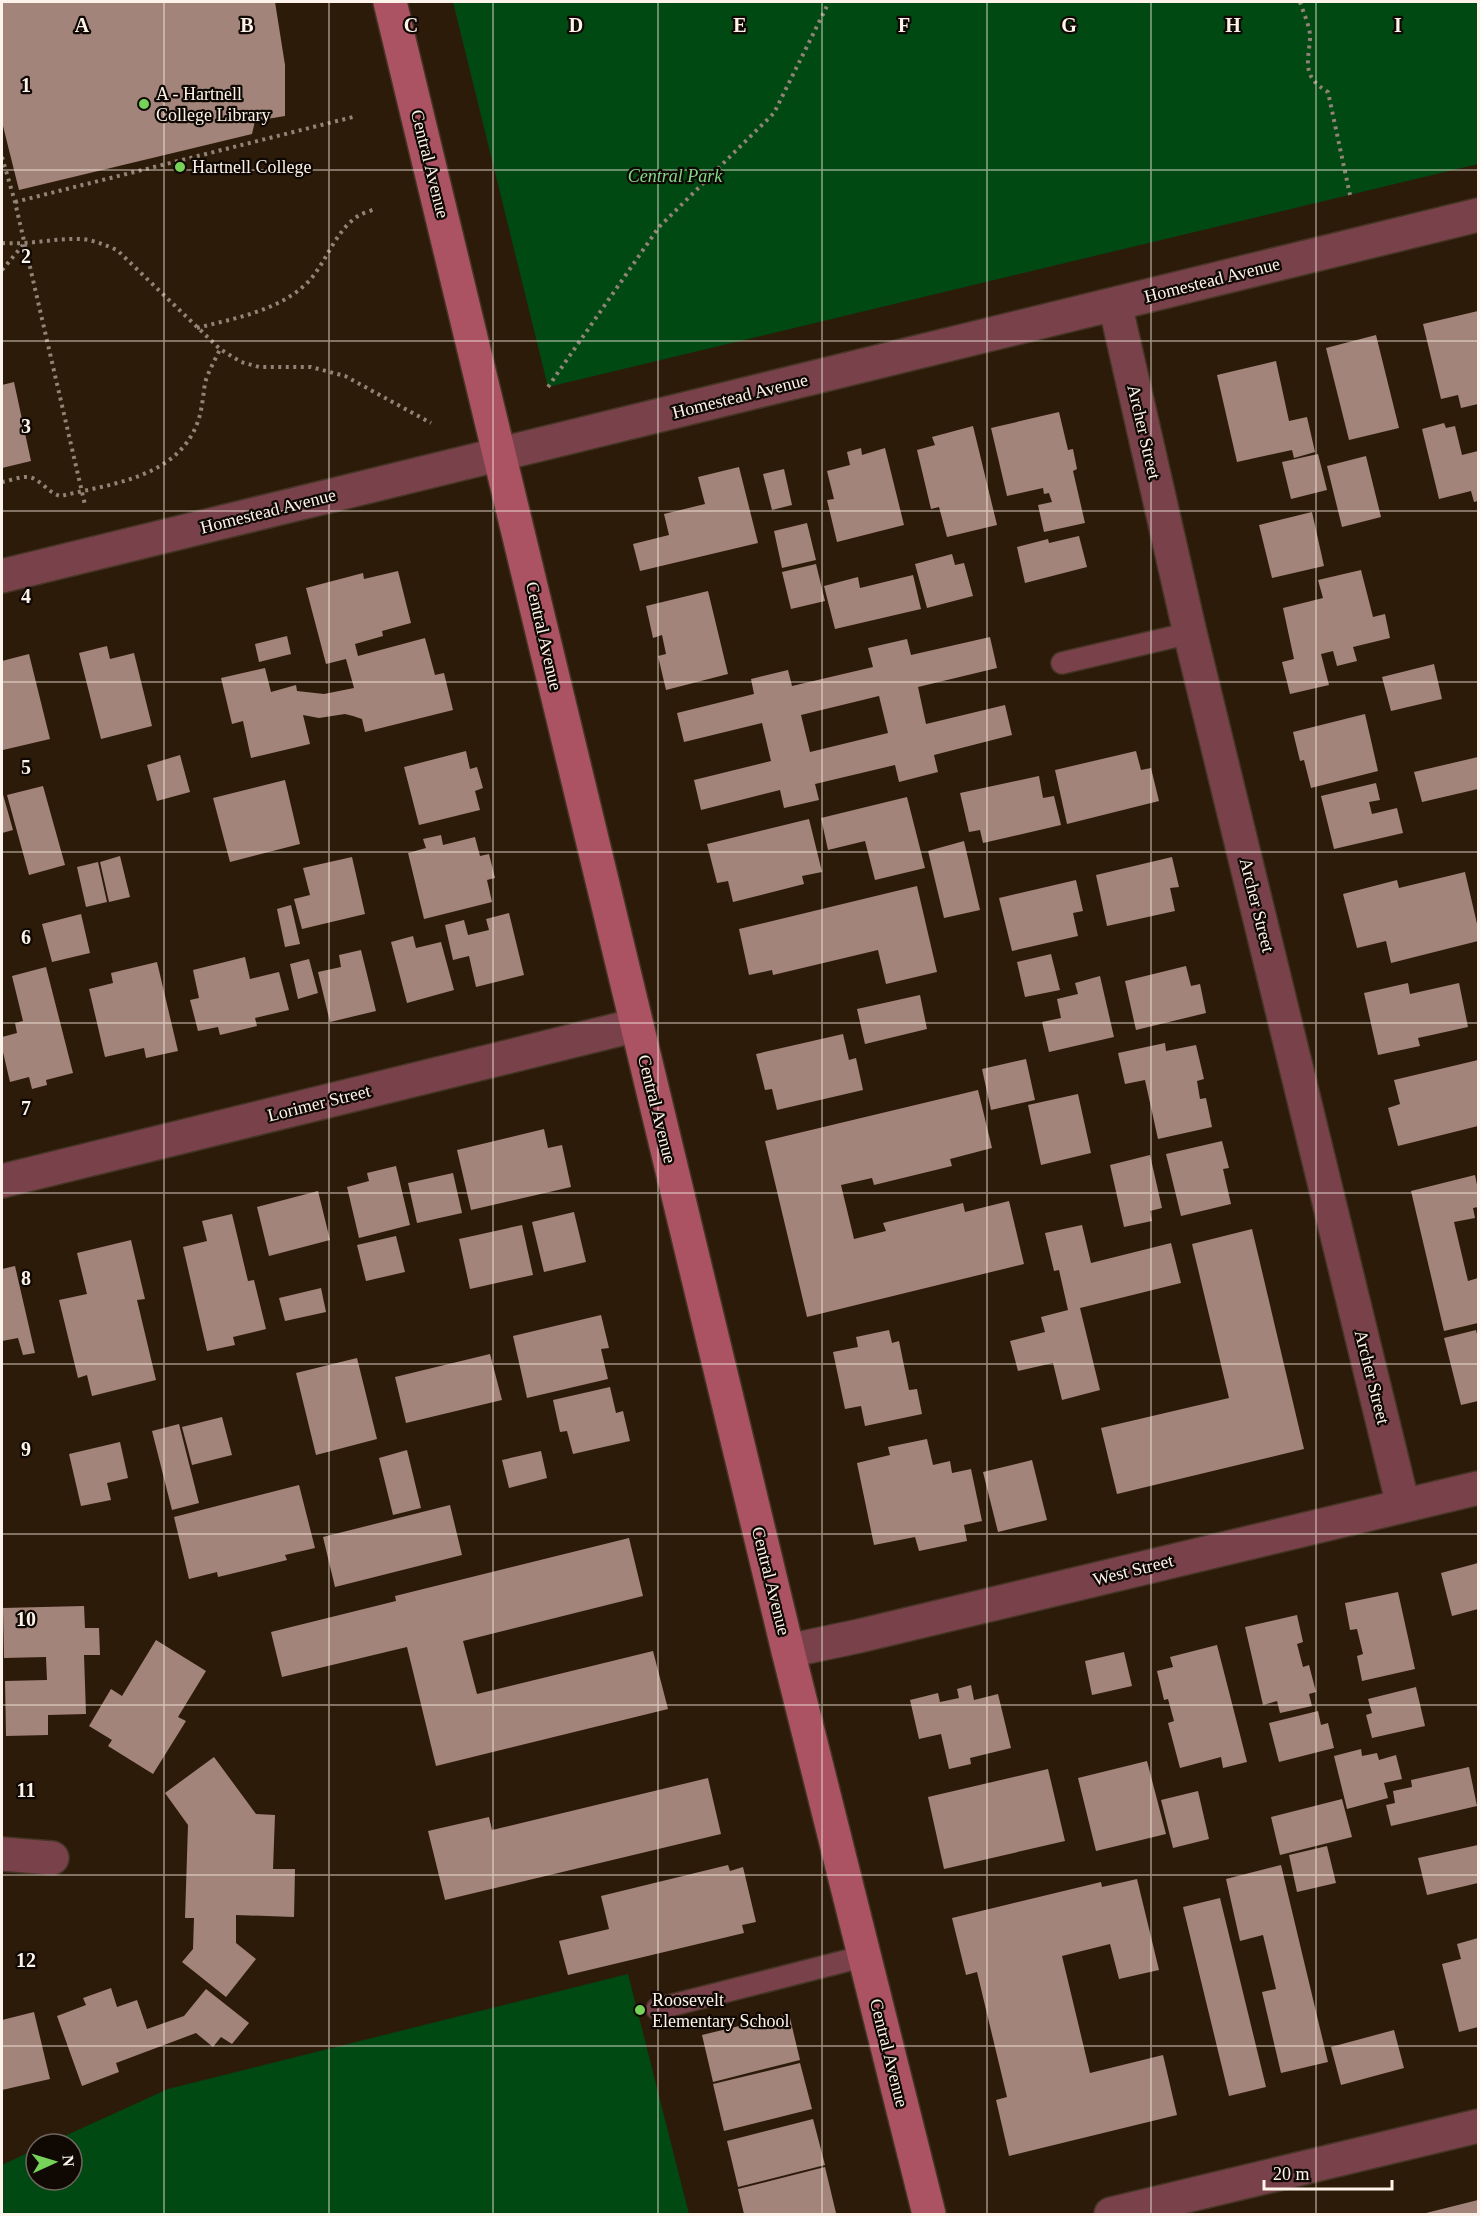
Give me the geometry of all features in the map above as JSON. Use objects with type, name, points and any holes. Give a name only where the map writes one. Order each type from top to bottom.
[{"type":"street","name":"Central Avenue","points":[[390,2],[788,1652],[929,2214]]},
{"type":"street","name":"Homestead Avenue","points":[[2,576],[1479,215]]},
{"type":"street","name":"Archer Street","points":[[1115,304],[1190,633],[1403,1505]]},
{"type":"street","name":"Lorimer Street","points":[[2,1181],[637,1025]]},
{"type":"street","name":"West Street","points":[[788,1652],[1479,1488]]},
{"type":"street","points":[[2,1854],[52,1858]]},
{"type":"street","points":[[1111,2214],[1479,2126]]},
{"type":"lane","points":[[1062,663],[1190,633]]},
{"type":"lane","points":[[657,2009],[865,1956]]},
{"type":"path","points":[[548,387],[659,227],[774,113],[829,2]]},
{"type":"path","points":[[1300,2],[1310,37],[1307,53],[1308,69],[1317,84],[1328,92],[1350,195]]},
{"type":"path","points":[[15,202],[353,117]]},
{"type":"path","points":[[2,157],[15,202],[84,506]]},
{"type":"path","points":[[197,328],[249,315],[277,304],[294,293],[317,271],[334,240],[346,227],[358,216],[375,208]]},
{"type":"path","points":[[2,243],[23,244],[81,239],[102,243],[117,250],[220,349],[241,363],[259,367],[311,367],[345,376],[431,423]]},
{"type":"path","points":[[2,270],[23,244]]},
{"type":"path","points":[[2,482],[32,478],[56,495],[81,491],[150,472],[165,464],[189,439],[197,425],[206,381],[220,349]]},
{"type":"green space","name":"Central Park","points":[[453,2],[1478,2],[1478,164],[548,387]]},
{"type":"green space","name":"Roosevelt Elementary School","points":[[628,1974],[689,2214],[2,2214],[2,2165],[24,2155],[24,2192],[84,2192],[84,2132],[73,2132],[168,2089]]},
{"type":"building","name":"A - Hartnell College Library","points":[[2,2],[275,2],[285,65],[285,116],[255,121],[252,134],[19,190],[2,122]]},
{"type":"building","points":[[1478,311],[1478,404],[1461,408],[1458,395],[1441,399],[1423,324]]},
{"type":"building","points":[[1376,335],[1399,428],[1349,440],[1326,348]]},
{"type":"building","points":[[1276,361],[1289,421],[1307,417],[1315,452],[1294,458],[1292,450],[1237,462],[1217,375]]},
{"type":"building","points":[[14,382],[31,461],[2,468],[2,385]]},
{"type":"building","points":[[1059,412],[1068,450],[1073,449],[1077,469],[1073,471],[1085,523],[1044,532],[1038,505],[1052,502],[1049,493],[1044,494],[1043,488],[1007,496],[991,428]]},
{"type":"building","points":[[1444,423],[1446,428],[1455,426],[1462,455],[1478,451],[1478,501],[1474,502],[1471,491],[1439,499],[1422,429]]},
{"type":"building","points":[[973,426],[997,525],[947,537],[939,507],[931,509],[917,450],[935,445],[932,437]]},
{"type":"building","points":[[861,448],[862,455],[885,448],[904,525],[837,542],[827,500],[834,499],[827,471],[850,465],[847,452]]},
{"type":"building","points":[[1318,454],[1327,490],[1291,499],[1282,462]]},
{"type":"building","points":[[1366,456],[1381,517],[1342,527],[1327,466]]},
{"type":"building","points":[[739,467],[758,543],[640,571],[633,544],[669,535],[664,514],[705,504],[698,477]]},
{"type":"building","points":[[784,469],[792,505],[772,510],[763,474]]},
{"type":"building","points":[[1312,512],[1324,566],[1272,578],[1259,525]]},
{"type":"building","points":[[807,523],[816,560],[782,568],[774,531]]},
{"type":"building","points":[[1079,536],[1087,567],[1025,583],[1017,547],[1048,539],[1049,543]]},
{"type":"building","points":[[952,554],[955,565],[964,563],[973,596],[927,608],[915,564]]},
{"type":"building","points":[[816,564],[825,601],[791,609],[782,572]]},
{"type":"building","points":[[1361,570],[1373,617],[1385,614],[1390,638],[1353,647],[1357,661],[1337,666],[1333,651],[1321,654],[1329,685],[1290,694],[1282,662],[1294,659],[1283,608],[1323,598],[1318,580]]},
{"type":"building","points":[[398,571],[411,623],[382,631],[383,636],[355,644],[358,656],[425,638],[435,675],[444,673],[453,710],[365,732],[362,719],[353,716],[345,714],[319,718],[303,715],[310,744],[251,758],[243,721],[232,724],[221,678],[265,668],[271,692],[296,685],[297,691],[324,694],[354,688],[346,659],[326,664],[306,588],[363,573],[364,579]]},
{"type":"building","points":[[913,575],[921,609],[835,629],[824,586],[858,577],[860,588]]},
{"type":"building","points":[[708,591],[728,674],[666,690],[658,656],[666,654],[662,635],[653,638],[646,606]]},
{"type":"building","points":[[287,636],[291,654],[259,662],[255,644]]},
{"type":"building","points":[[990,637],[997,668],[918,687],[926,724],[1005,705],[1012,735],[934,755],[938,772],[899,782],[895,765],[815,784],[819,800],[784,808],[780,790],[701,810],[694,780],[771,761],[762,723],[684,742],[677,713],[754,694],[751,679],[788,670],[792,686],[873,667],[868,648],[907,639],[911,655]],"holes":[[[879,696],[888,733],[810,752],[801,715]]]},
{"type":"building","points":[[107,646],[110,659],[134,653],[152,726],[101,739],[79,653]]},
{"type":"building","points":[[29,654],[50,739],[3,750],[2,661]]},
{"type":"building","points":[[1434,664],[1442,699],[1391,711],[1382,677]]},
{"type":"building","points":[[1365,714],[1378,771],[1311,788],[1304,760],[1300,761],[1293,732]]},
{"type":"building","points":[[466,751],[470,769],[477,767],[483,788],[475,791],[480,810],[419,825],[404,767]]},
{"type":"building","points":[[1136,751],[1141,770],[1151,768],[1159,801],[1067,824],[1055,770]]},
{"type":"building","points":[[180,755],[190,792],[157,801],[147,765]]},
{"type":"building","points":[[1478,757],[1478,789],[1422,802],[1414,772]]},
{"type":"building","points":[[1039,776],[1043,798],[1054,796],[1061,825],[983,843],[980,830],[969,832],[960,793]]},
{"type":"building","points":[[285,780],[300,844],[230,862],[213,798]]},
{"type":"building","points":[[1376,783],[1380,800],[1369,802],[1372,814],[1397,808],[1403,833],[1334,849],[1321,796]]},
{"type":"building","points":[[43,786],[65,865],[29,875],[7,795]]},
{"type":"building","points":[[2,791],[13,830],[2,833]]},
{"type":"building","points":[[907,797],[925,868],[875,880],[865,841],[828,850],[821,818]]},
{"type":"building","points":[[809,819],[822,872],[802,876],[804,884],[733,902],[728,881],[717,883],[707,844]]},
{"type":"building","points":[[441,835],[443,845],[475,837],[480,856],[489,854],[495,878],[487,880],[492,902],[424,919],[408,853],[426,848],[423,839]]},
{"type":"building","points":[[964,841],[980,910],[944,918],[928,851]]},
{"type":"building","points":[[120,856],[130,897],[109,902],[100,862]]},
{"type":"building","points":[[352,857],[365,914],[302,929],[294,899],[310,895],[303,868]]},
{"type":"building","points":[[1172,857],[1179,887],[1170,888],[1175,911],[1107,926],[1096,875]]},
{"type":"building","points":[[98,862],[107,902],[86,907],[77,867]]},
{"type":"building","points":[[1465,872],[1478,928],[1478,941],[1391,963],[1386,941],[1357,948],[1343,894],[1397,880],[1399,888]]},
{"type":"building","points":[[1076,880],[1083,911],[1073,913],[1078,936],[1012,951],[999,898]]},
{"type":"building","points":[[917,886],[937,972],[886,984],[878,950],[773,975],[772,970],[749,975],[739,929]]},
{"type":"building","points":[[291,905],[300,944],[285,947],[277,909]]},
{"type":"building","points":[[509,913],[524,975],[476,987],[469,956],[453,960],[445,925],[464,920],[468,935],[489,930],[486,919]]},
{"type":"building","points":[[81,914],[90,953],[52,962],[42,924]]},
{"type":"building","points":[[413,936],[416,948],[441,942],[454,990],[407,1003],[391,942]]},
{"type":"building","points":[[361,950],[376,1011],[330,1022],[318,972],[341,967],[339,955]]},
{"type":"building","points":[[1051,954],[1060,990],[1025,997],[1017,962]]},
{"type":"building","points":[[245,957],[250,979],[279,972],[289,1010],[255,1018],[257,1026],[220,1035],[218,1027],[198,1031],[190,1000],[199,998],[193,970]]},
{"type":"building","points":[[309,959],[318,993],[298,999],[290,964]]},
{"type":"building","points":[[157,962],[178,1051],[146,1058],[144,1048],[105,1057],[89,989],[113,983],[111,973]]},
{"type":"building","points":[[1186,966],[1191,986],[1200,984],[1206,1013],[1136,1030],[1125,981]]},
{"type":"building","points":[[46,967],[73,1073],[46,1080],[47,1085],[32,1089],[29,1077],[10,1082],[2,1048],[2,1037],[17,1033],[15,1023],[23,1021],[12,976]]},
{"type":"building","points":[[1100,976],[1114,1037],[1049,1052],[1042,1022],[1061,1018],[1057,999],[1078,994],[1075,983]]},
{"type":"building","points":[[1408,983],[1410,994],[1459,983],[1468,1027],[1418,1038],[1420,1046],[1378,1055],[1364,993]]},
{"type":"building","points":[[920,995],[927,1029],[865,1044],[857,1009]]},
{"type":"building","points":[[843,1034],[849,1060],[856,1058],[863,1090],[777,1110],[772,1089],[765,1090],[756,1054]]},
{"type":"building","points":[[1165,1043],[1166,1051],[1196,1045],[1204,1079],[1197,1081],[1200,1099],[1206,1098],[1212,1127],[1158,1139],[1145,1080],[1125,1084],[1118,1053]]},
{"type":"building","points":[[1026,1059],[1035,1100],[991,1110],[982,1069]]},
{"type":"building","points":[[1478,1060],[1478,1126],[1398,1146],[1388,1108],[1400,1104],[1394,1080]]},
{"type":"building","points":[[978,1090],[992,1148],[950,1159],[952,1166],[874,1185],[872,1178],[841,1185],[854,1239],[886,1231],[883,1223],[963,1203],[965,1212],[1009,1201],[1024,1264],[807,1317],[765,1141]]},
{"type":"building","points":[[1078,1094],[1091,1153],[1041,1165],[1028,1105]]},
{"type":"building","points":[[544,1129],[548,1148],[562,1145],[571,1187],[471,1210],[457,1150]]},
{"type":"building","points":[[1222,1141],[1229,1168],[1223,1169],[1231,1204],[1181,1216],[1166,1154]]},
{"type":"building","points":[[1150,1155],[1162,1208],[1150,1211],[1152,1221],[1124,1227],[1110,1165]]},
{"type":"building","points":[[396,1166],[410,1225],[359,1238],[347,1187],[369,1181],[367,1173]]},
{"type":"building","points":[[453,1173],[462,1213],[417,1223],[408,1183]]},
{"type":"building","points":[[1475,1175],[1478,1207],[1473,1208],[1475,1218],[1454,1222],[1468,1281],[1478,1278],[1478,1323],[1444,1331],[1411,1191]]},
{"type":"building","points":[[318,1191],[330,1240],[269,1256],[257,1207]]},
{"type":"building","points":[[574,1212],[586,1262],[544,1272],[532,1222]]},
{"type":"building","points":[[232,1214],[248,1281],[254,1280],[266,1329],[233,1337],[235,1345],[207,1351],[183,1247],[207,1241],[202,1221]]},
{"type":"building","points":[[522,1225],[533,1275],[470,1289],[459,1239]]},
{"type":"building","points":[[1082,1225],[1091,1263],[1171,1243],[1181,1283],[1080,1308],[1100,1390],[1062,1400],[1053,1363],[1018,1371],[1010,1341],[1045,1332],[1041,1317],[1068,1310],[1059,1270],[1054,1271],[1045,1233]]},
{"type":"building","points":[[1252,1229],[1304,1449],[1117,1494],[1101,1428],[1229,1398],[1192,1244]]},
{"type":"building","points":[[396,1236],[405,1272],[366,1281],[357,1245]]},
{"type":"building","points":[[131,1240],[145,1299],[137,1300],[156,1380],[92,1396],[87,1375],[78,1378],[59,1300],[87,1294],[77,1253]]},
{"type":"building","points":[[15,1266],[35,1353],[23,1355],[18,1338],[2,1341],[2,1269]]},
{"type":"building","points":[[321,1288],[326,1312],[285,1321],[279,1298]]},
{"type":"building","points":[[601,1315],[609,1348],[601,1349],[608,1379],[527,1398],[513,1336]]},
{"type":"building","points":[[889,1330],[892,1343],[899,1341],[909,1390],[917,1389],[922,1414],[865,1426],[861,1406],[845,1409],[833,1352],[858,1347],[856,1337]]},
{"type":"building","points":[[1476,1330],[1478,1401],[1461,1405],[1444,1338]]},
{"type":"building","points":[[490,1354],[502,1400],[406,1423],[395,1377]]},
{"type":"building","points":[[357,1358],[377,1439],[316,1455],[296,1373]]},
{"type":"building","points":[[610,1387],[616,1413],[623,1411],[630,1441],[573,1454],[567,1431],[560,1432],[553,1400]]},
{"type":"building","points":[[222,1417],[232,1455],[192,1465],[182,1427]]},
{"type":"building","points":[[179,1424],[199,1503],[172,1510],[152,1431]]},
{"type":"building","points":[[927,1439],[933,1465],[950,1461],[952,1473],[971,1469],[982,1521],[964,1525],[967,1541],[919,1551],[915,1537],[874,1545],[857,1463],[890,1455],[888,1447]]},
{"type":"building","points":[[120,1442],[128,1478],[107,1483],[111,1500],[81,1506],[69,1454]]},
{"type":"building","points":[[407,1450],[421,1508],[393,1515],[379,1458]]},
{"type":"building","points":[[541,1451],[547,1478],[509,1488],[502,1460]]},
{"type":"building","points":[[1032,1460],[1047,1520],[998,1532],[983,1472]]},
{"type":"building","points":[[299,1485],[315,1548],[285,1555],[287,1560],[218,1577],[217,1572],[189,1579],[174,1517]]},
{"type":"building","points":[[450,1505],[462,1555],[335,1587],[323,1537]]},
{"type":"building","points":[[629,1538],[643,1596],[463,1641],[477,1694],[653,1651],[668,1709],[436,1766],[407,1647],[282,1677],[271,1632],[396,1601],[395,1596]]},
{"type":"building","points":[[1478,1563],[1478,1609],[1452,1616],[1441,1573]]},
{"type":"building","points":[[1398,1592],[1415,1669],[1362,1681],[1357,1656],[1363,1654],[1357,1629],[1350,1630],[1345,1603]]},
{"type":"building","points":[[84,1606],[85,1628],[99,1628],[100,1655],[84,1655],[86,1714],[48,1715],[48,1735],[6,1736],[5,1681],[47,1680],[46,1657],[4,1658],[3,1608]]},
{"type":"building","points":[[1297,1615],[1303,1642],[1297,1644],[1303,1667],[1309,1665],[1316,1692],[1309,1694],[1312,1706],[1280,1713],[1277,1701],[1263,1705],[1245,1627]]},
{"type":"building","points":[[156,1640],[206,1671],[178,1717],[186,1721],[153,1774],[108,1746],[112,1740],[89,1726],[111,1689],[122,1696]]},
{"type":"building","points":[[1217,1645],[1247,1762],[1223,1768],[1221,1757],[1180,1768],[1168,1723],[1174,1721],[1168,1699],[1164,1700],[1157,1671],[1173,1667],[1170,1657]]},
{"type":"building","points":[[1124,1652],[1132,1686],[1092,1695],[1085,1661]]},
{"type":"building","points":[[971,1685],[974,1700],[998,1694],[1011,1748],[970,1758],[971,1764],[949,1769],[941,1734],[919,1739],[910,1700],[938,1693],[940,1702],[959,1698],[957,1689]]},
{"type":"building","points":[[1416,1687],[1425,1726],[1372,1738],[1366,1715],[1372,1713],[1368,1699]]},
{"type":"building","points":[[1318,1711],[1321,1725],[1328,1723],[1334,1748],[1279,1762],[1269,1723]]},
{"type":"building","points":[[1361,1749],[1362,1756],[1377,1753],[1379,1760],[1396,1755],[1402,1779],[1384,1783],[1388,1798],[1347,1809],[1334,1756]]},
{"type":"building","points":[[214,1757],[256,1814],[275,1815],[273,1869],[295,1869],[294,1917],[236,1915],[236,1943],[256,1959],[226,1997],[182,1962],[193,1949],[194,1918],[185,1918],[188,1825],[165,1793]]},
{"type":"building","points":[[1147,1761],[1166,1834],[1096,1851],[1078,1778]]},
{"type":"building","points":[[1469,1767],[1477,1806],[1391,1826],[1386,1805],[1395,1803],[1393,1791],[1412,1787],[1411,1780]]},
{"type":"building","points":[[1048,1769],[1065,1841],[944,1869],[928,1797]]},
{"type":"building","points":[[708,1778],[721,1834],[445,1900],[428,1831],[489,1817],[492,1830]]},
{"type":"building","points":[[1198,1791],[1209,1839],[1173,1848],[1161,1800]]},
{"type":"building","points":[[1342,1799],[1352,1837],[1280,1855],[1271,1817]]},
{"type":"building","points":[[1478,1845],[1478,1883],[1427,1895],[1418,1858]]},
{"type":"building","points":[[1327,1846],[1336,1883],[1297,1892],[1289,1855]]},
{"type":"building","points":[[728,1865],[730,1871],[743,1867],[756,1922],[742,1925],[744,1933],[568,1975],[559,1941],[609,1929],[601,1896]]},
{"type":"building","points":[[1281,1865],[1328,2062],[1281,2073],[1262,1992],[1276,1989],[1263,1935],[1240,1941],[1226,1879]]},
{"type":"building","points":[[1137,1879],[1159,1970],[1119,1979],[1110,1944],[1062,1956],[1090,2073],[1163,2055],[1177,2115],[1009,2156],[996,2100],[1007,2097],[977,1972],[966,1975],[952,1918],[1101,1882],[1102,1887]]},
{"type":"building","points":[[1220,1898],[1266,2087],[1229,2096],[1183,1907]]},
{"type":"building","points":[[1478,1938],[1478,2027],[1459,2032],[1442,1964],[1461,1959],[1457,1944]]},
{"type":"building","points":[[111,1988],[117,2007],[137,2000],[147,2029],[184,2016],[206,1989],[249,2023],[232,2044],[221,2037],[213,2047],[196,2033],[116,2063],[119,2072],[82,2086],[57,2016],[86,2005],[83,1998]]},
{"type":"building","points":[[34,2012],[50,2079],[2,2090],[2,2020]]},
{"type":"building","points":[[789,2014],[800,2060],[713,2082],[702,2035]]},
{"type":"building","points":[[1394,2030],[1404,2068],[1341,2085],[1331,2047]]},
{"type":"building","points":[[800,2063],[812,2109],[724,2131],[713,2084]]},
{"type":"building","points":[[813,2119],[825,2165],[738,2187],[727,2141]]},
{"type":"building","points":[[825,2167],[836,2213],[744,2214],[738,2189]]},
{"type":"building","points":[[1478,2200],[1478,2214],[1422,2214]]},
{"type":"place","name":"A - Hartnell College Library","points":[[144,104]]},
{"type":"place","name":"Hartnell College","points":[[180,167]]},
{"type":"place","name":"Roosevelt Elementary School","points":[[640,2010]]}]
